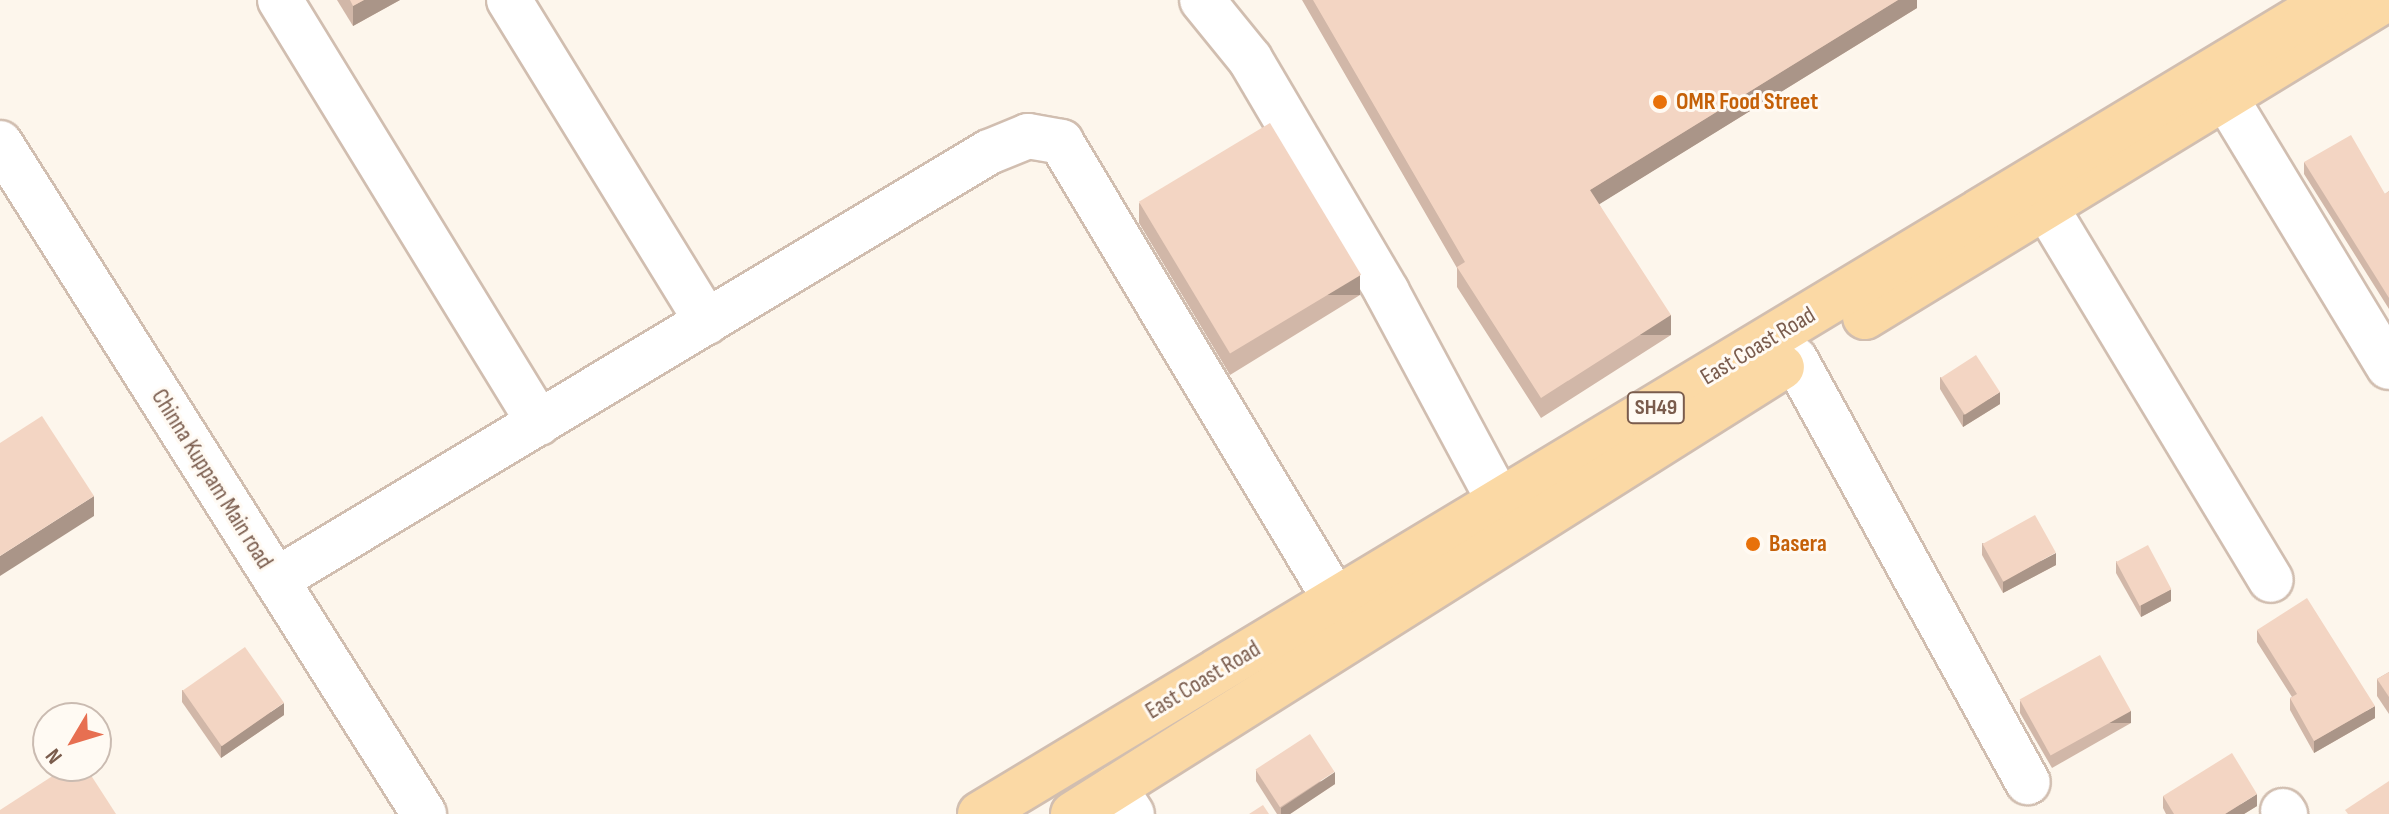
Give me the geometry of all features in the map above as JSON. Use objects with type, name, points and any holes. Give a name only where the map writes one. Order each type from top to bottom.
[{"type":"main road","name":"East Coast Road","points":[[1073,814],[1124,801],[1507,516],[2330,0]]},
{"type":"main road","name":"East Coast Road","points":[[980,814],[1336,601],[1507,516],[1795,359],[2227,100],[2385,0]]},
{"type":"street","points":[[280,0],[539,423]]},
{"type":"street","points":[[509,0],[707,322]]},
{"type":"street","points":[[1202,0],[1250,59],[1387,292],[1507,516]]},
{"type":"street","points":[[2227,100],[2389,367]]},
{"type":"street","points":[[276,580],[989,152],[1028,136],[1061,142],[1336,601]]},
{"type":"street","name":"Chinna Kuppam Main road","points":[[0,143],[424,814]]},
{"type":"street","points":[[2047,209],[2271,580]]},
{"type":"street","points":[[1795,359],[2028,782]]},
{"type":"building","points":[[350,0],[364,0],[353,6]]},
{"type":"building","points":[[1313,0],[1898,0],[1590,190],[1671,315],[1541,398],[1457,267],[1465,262]]},
{"type":"building","points":[[1270,123],[1361,275],[1230,354],[1139,202]]},
{"type":"building","points":[[2351,135],[2385,194],[2389,191],[2389,298],[2304,162]]},
{"type":"building","points":[[1976,355],[2000,392],[1965,415],[1941,378]]},
{"type":"building","points":[[42,416],[94,496],[0,556],[0,443]]},
{"type":"building","points":[[2035,515],[2056,553],[2003,582],[1983,544]]},
{"type":"building","points":[[2148,545],[2171,589],[2140,606],[2116,562]]},
{"type":"building","points":[[2307,598],[2375,706],[2314,741],[2290,698],[2297,694],[2257,630]]},
{"type":"building","points":[[245,647],[284,703],[222,746],[183,691]]},
{"type":"building","points":[[2100,655],[2131,711],[2051,756],[2020,700]]},
{"type":"building","points":[[2389,672],[2389,697],[2377,679]]},
{"type":"building","points":[[1310,734],[1335,772],[1280,807],[1255,769]]},
{"type":"building","points":[[2232,753],[2257,794],[2225,814],[2174,814],[2163,796]]},
{"type":"building","points":[[2389,781],[2389,814],[2348,814],[2345,810]]},
{"type":"building","points":[[43,782],[95,782],[116,814],[0,814],[0,810]]},
{"type":"building","points":[[1263,805],[1269,814],[1249,814]]},
{"type":"place","name":"OMR Food Street","points":[[1660,102]]},
{"type":"place","name":"Basera","points":[[1753,544]]}]
